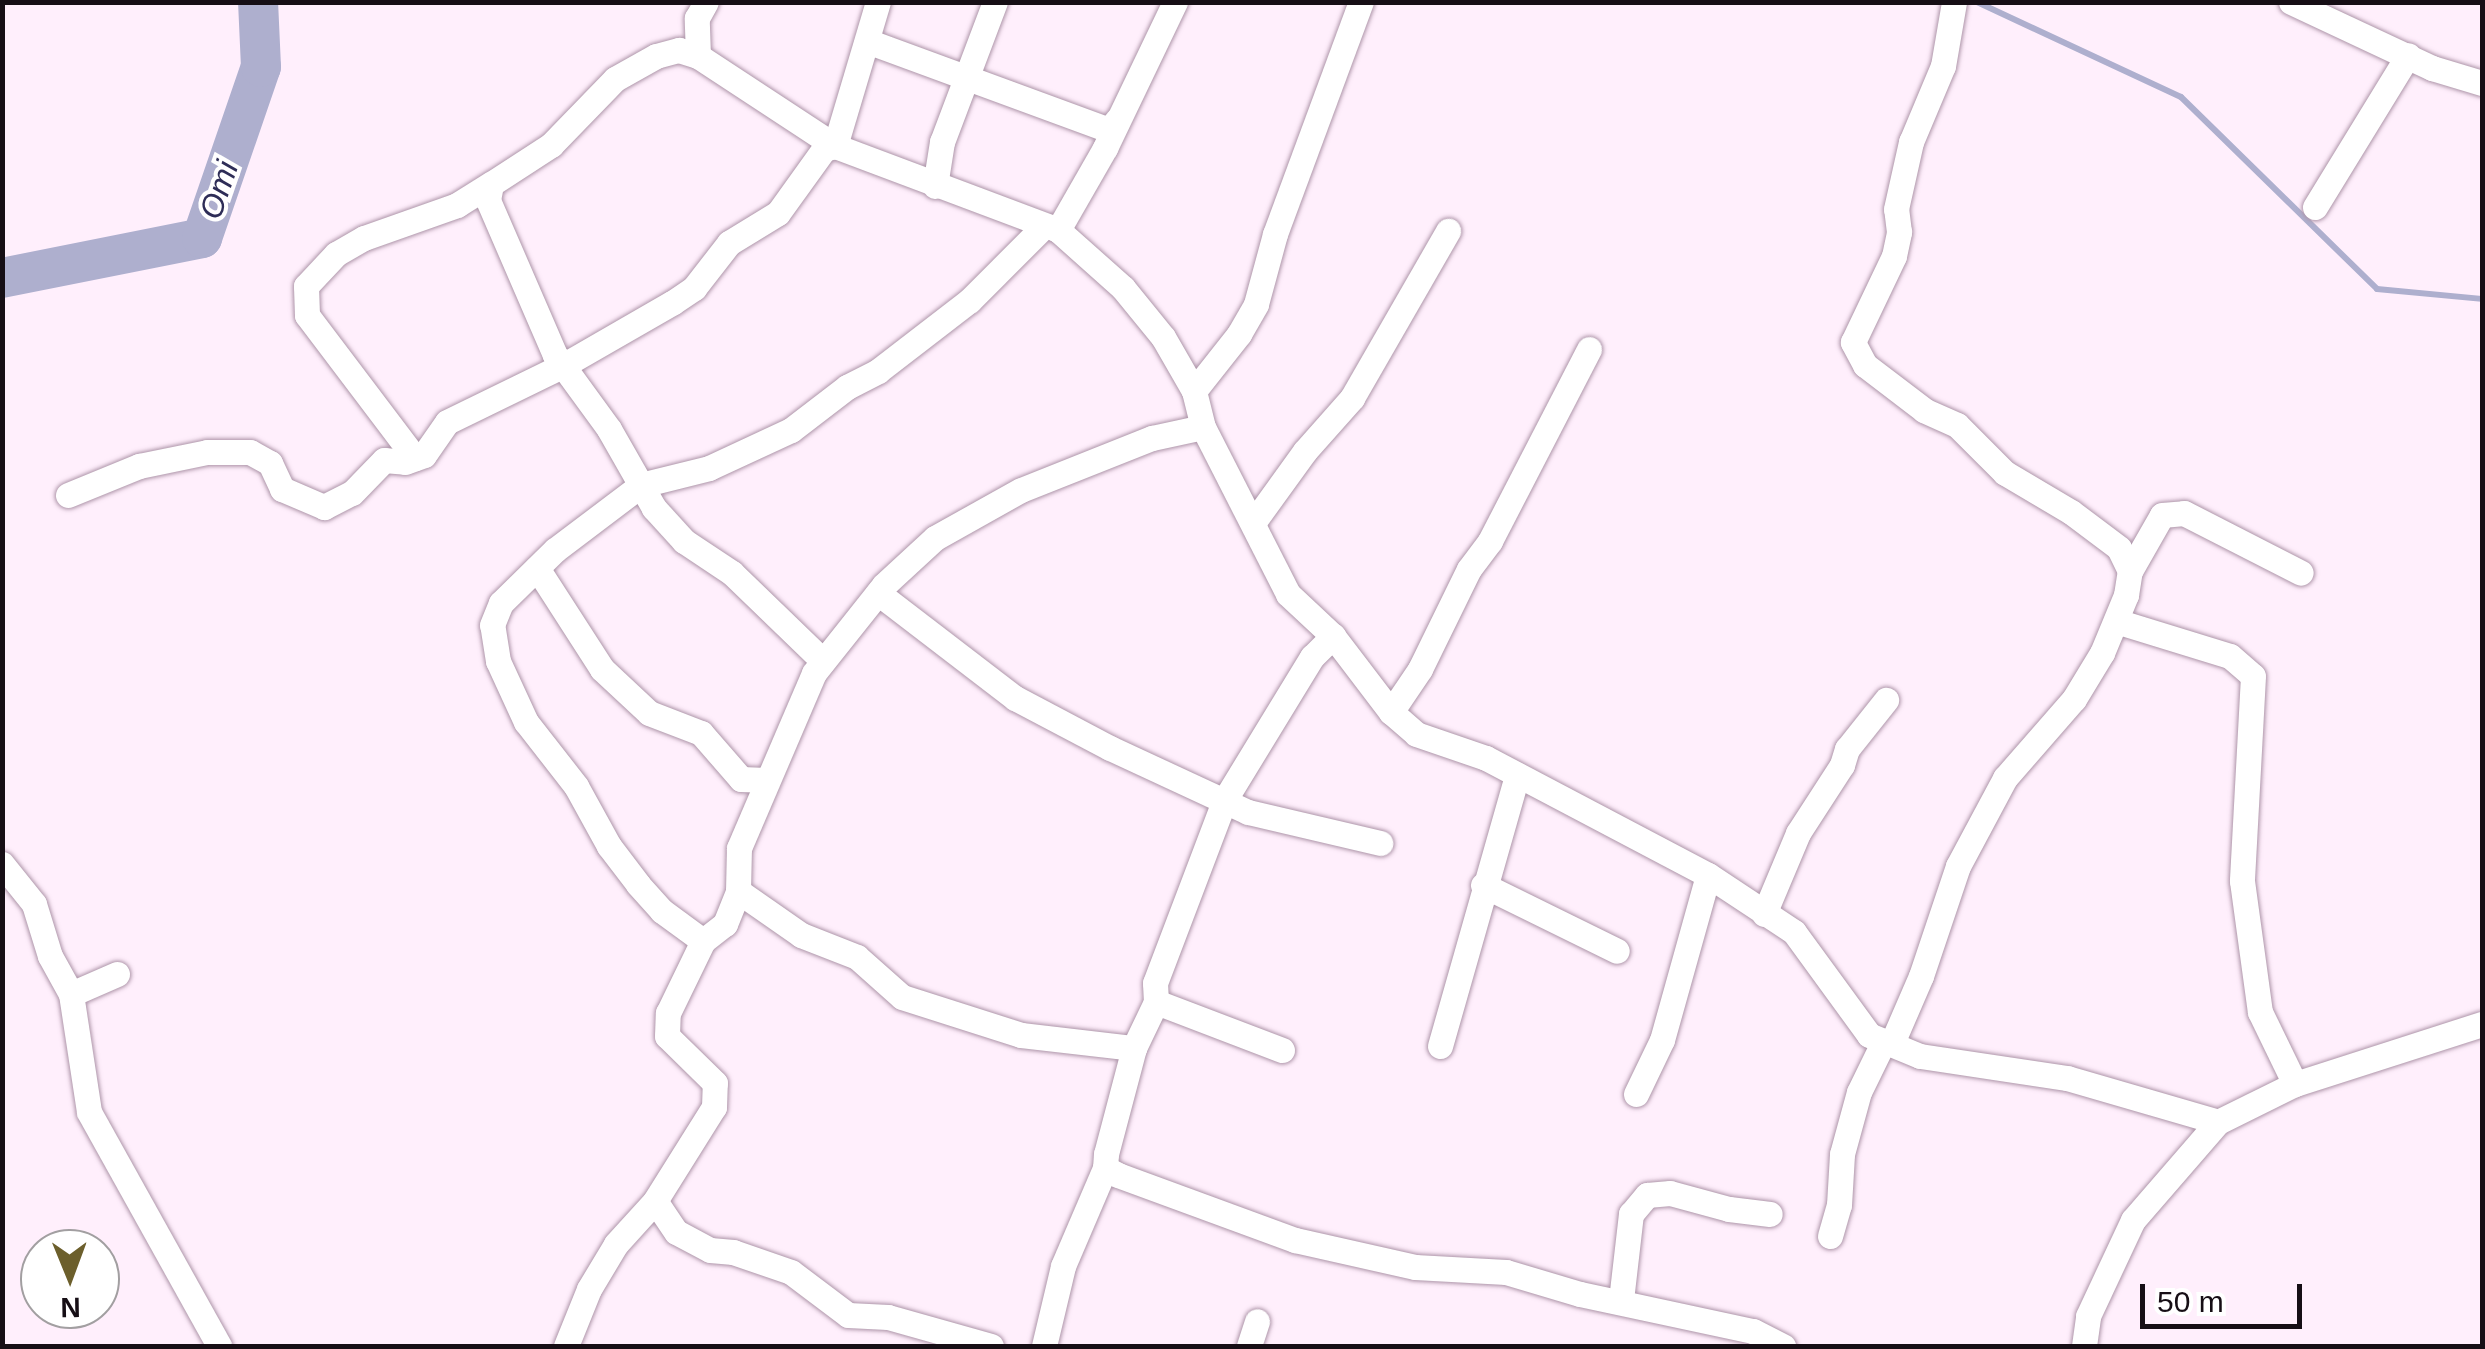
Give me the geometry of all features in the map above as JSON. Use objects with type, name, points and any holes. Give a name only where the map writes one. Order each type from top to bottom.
[{"type":"street","points":[[698,56],[697,18],[706,2]]},
{"type":"street","points":[[835,146],[878,2]]},
{"type":"street","points":[[934,186],[942,142],[994,2]]},
{"type":"street","points":[[703,941],[662,911],[608,846],[576,786],[526,722],[505,676],[492,625],[501,603],[537,568],[642,484],[709,468],[792,430],[969,301],[1051,228],[1117,120],[1174,2]]},
{"type":"street","points":[[1194,392],[1256,304],[1275,234],[1361,2]]},
{"type":"street","points":[[1954,2],[1942,66],[1907,158],[1896,209],[1900,232],[1894,256],[1853,342],[1866,364],[1924,410],[1957,425],[2005,473],[2071,512],[2119,548],[2130,571]]},
{"type":"street","points":[[2291,2],[2432,68],[2482,83]]},
{"type":"street","points":[[866,41],[1108,130],[1117,120]]},
{"type":"street","points":[[415,458],[307,316],[306,286],[336,254],[364,238],[457,205],[551,145],[614,79],[656,56],[679,50],[698,56],[835,146],[1051,228],[1123,288],[1163,336],[1194,392],[1203,427],[1253,523],[1270,566],[1288,594],[1333,636],[1391,712],[1416,734],[1486,758],[1708,875],[1794,932],[1869,1035],[1920,1056],[2067,1078],[2218,1122]]},
{"type":"street","points":[[2315,206],[2408,55]]},
{"type":"street","points":[[68,495],[140,466],[207,452],[250,452],[270,463],[282,490],[324,507],[352,493],[384,460],[405,462],[424,455],[447,422],[564,365],[694,288],[729,243],[778,213],[824,150],[835,146]]},
{"type":"street","points":[[491,184],[488,200],[506,246],[564,365],[654,508],[684,541],[732,572],[823,661]]},
{"type":"street","points":[[1253,523],[1304,451],[1352,398],[1448,231]]},
{"type":"street","points":[[1391,712],[1420,669],[1469,570],[1490,541],[1589,349]]},
{"type":"street","points":[[566,1346],[589,1289],[616,1244],[655,1201],[714,1107],[715,1083],[667,1036],[668,1013],[703,941],[724,924],[738,891],[740,848],[823,661],[878,593],[935,538],[1021,490],[1152,438],[1203,427]]},
{"type":"street","points":[[1830,1236],[1839,1205],[1842,1154],[1859,1092],[1922,976],[1958,866],[2005,778],[2074,699],[2116,621],[2130,571],[2162,514],[2184,513],[2302,573]]},
{"type":"street","points":[[537,568],[602,669],[649,713],[701,733],[742,779],[767,780]]},
{"type":"street","points":[[878,593],[1015,698],[1224,801],[1301,828],[1342,831],[1380,843]]},
{"type":"street","points":[[2116,621],[2230,656],[2253,676],[2242,881],[2260,1012],[2295,1084]]},
{"type":"street","points":[[1044,1346],[1063,1266],[1106,1168],[1134,1048],[1156,1002],[1160,959],[1224,801],[1312,657],[1333,636]]},
{"type":"street","points":[[1764,914],[1798,833],[1842,765],[1847,749],[1886,700]]},
{"type":"street","points":[[1440,1046],[1516,774]]},
{"type":"street","points":[[2,864],[34,904],[50,956],[72,994],[88,1112],[219,1346]]},
{"type":"street","points":[[1636,1094],[1662,1040],[1708,875]]},
{"type":"street","points":[[1483,885],[1617,951]]},
{"type":"street","points":[[738,891],[801,934],[858,957],[902,997],[1021,1035],[1134,1048]]},
{"type":"street","points":[[72,994],[117,974]]},
{"type":"street","points":[[1156,1002],[1282,1050]]},
{"type":"street","points":[[2084,1346],[2088,1316],[2133,1220],[2218,1122],[2295,1084],[2482,1024]]},
{"type":"street","points":[[1106,1168],[1173,1198],[1295,1240],[1415,1266],[1506,1272],[1580,1294],[1753,1331],[1783,1346]]},
{"type":"street","points":[[1621,1300],[1630,1214],[1647,1195],[1670,1192],[1729,1209],[1770,1214]]},
{"type":"street","points":[[655,1201],[676,1232],[710,1250],[733,1252],[782,1267],[838,1302],[848,1314],[888,1317],[990,1346]]},
{"type":"street","points":[[1249,1346],[1257,1321]]},
{"type":"waterway","name":"Omi","points":[[2,278],[202,238],[261,67],[258,2]]},
{"type":"waterway","points":[[1977,2],[2181,97],[2377,289],[2482,299]]}]
